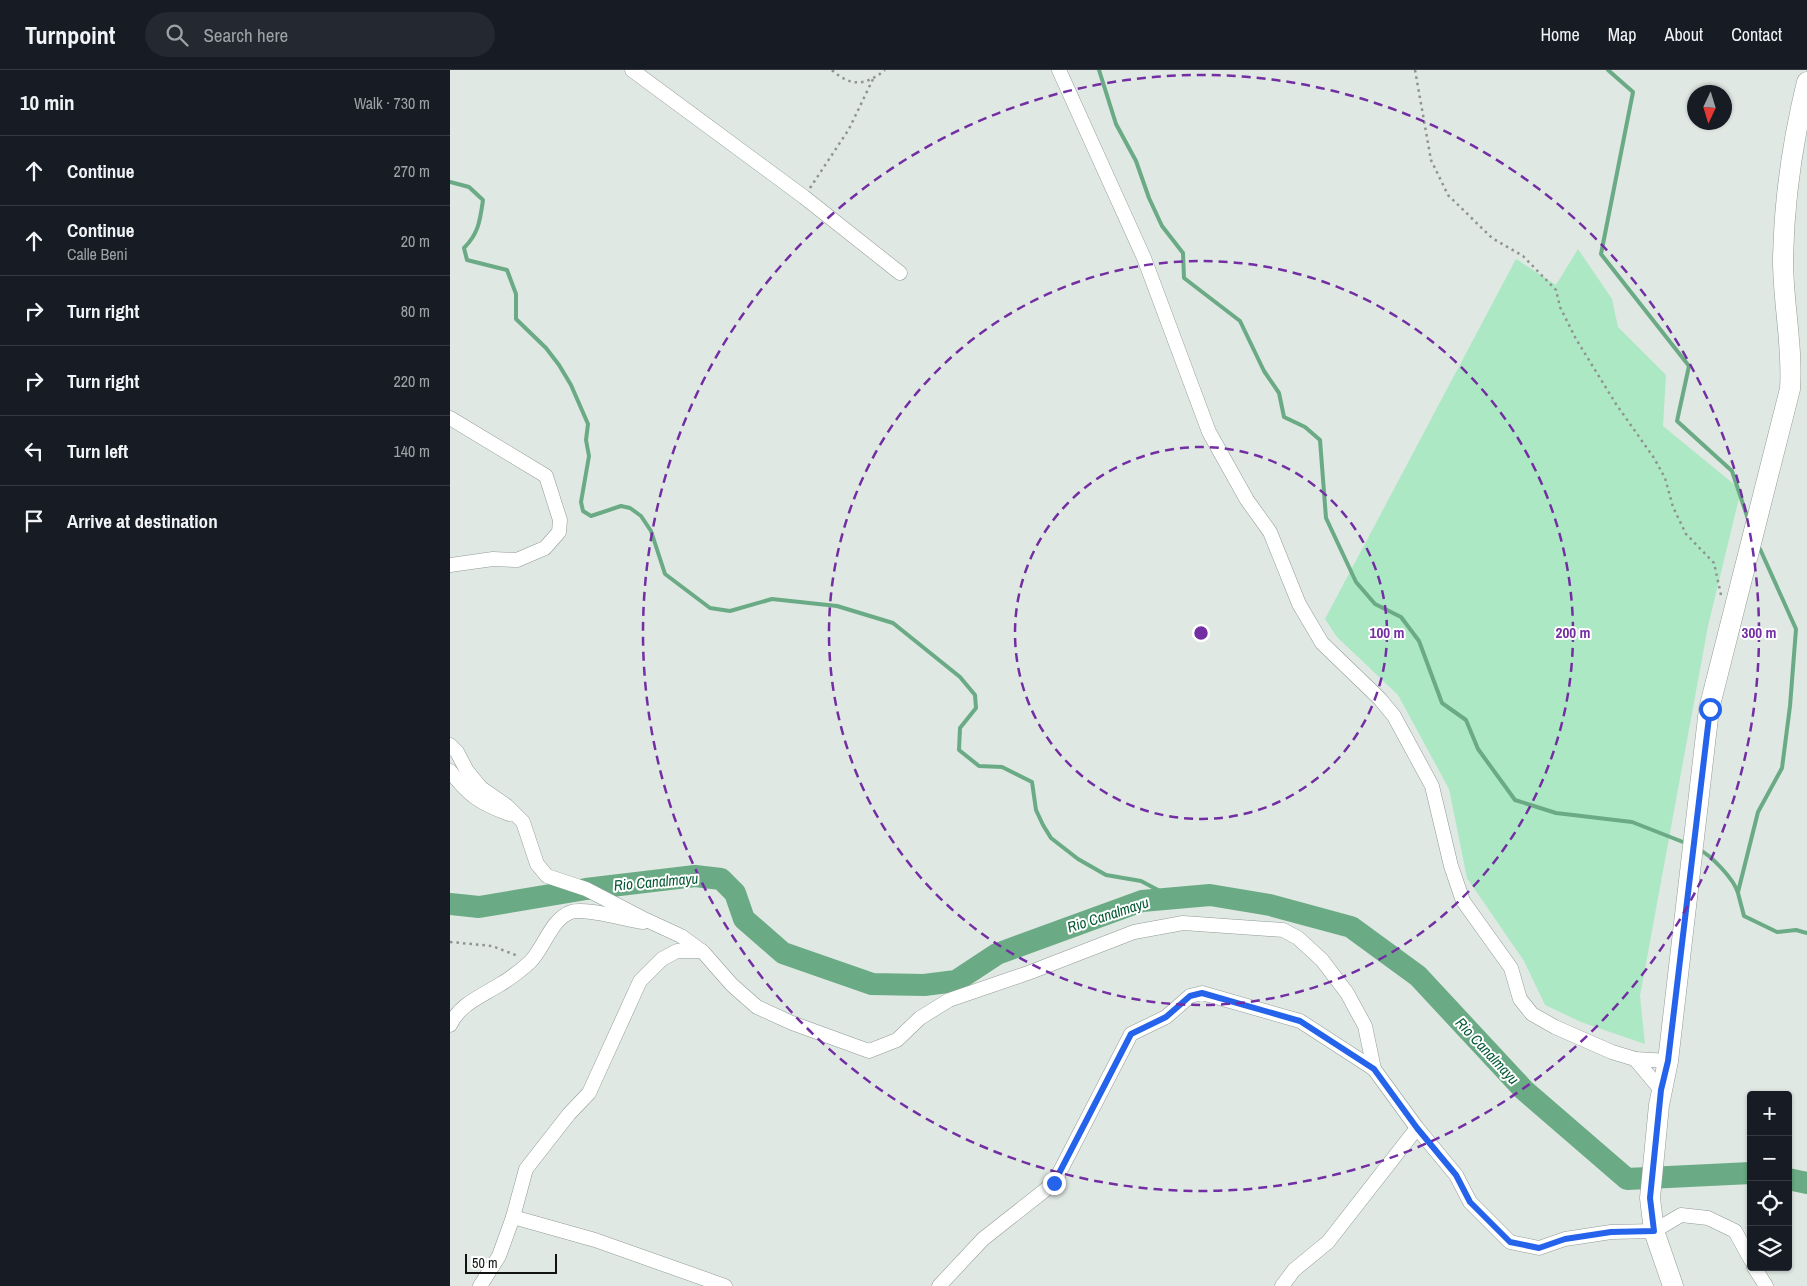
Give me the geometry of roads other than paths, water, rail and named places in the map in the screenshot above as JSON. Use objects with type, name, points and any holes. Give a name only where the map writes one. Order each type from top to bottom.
[{"type":"street","points":[[632,70],[804,197],[900,273]]},
{"type":"street","points":[[1059,70],[1144,258],[1209,432],[1247,500],[1270,532],[1299,604],[1322,643],[1380,698],[1394,716],[1432,786],[1450,866],[1463,901],[1511,968],[1520,999],[1532,1014],[1555,1027],[1612,1052],[1636,1059],[1668,1061]]},
{"type":"street","points":[[1673,1286],[1654,1231],[1650,1198],[1660,1098],[1668,1061],[1710,709],[1790,390],[1792,361],[1783,260],[1790,169],[1807,82]]},
{"type":"street","points":[[450,418],[546,476],[560,520],[559,532],[545,548],[517,560],[493,559],[450,566]]},
{"type":"street","points":[[450,744],[457,752],[467,771],[481,788],[523,822],[537,864],[547,876],[586,889],[681,936],[703,952],[732,985],[758,1007],[801,1026],[869,1051],[897,1040],[920,1018],[949,1000],[1028,973],[1134,932],[1183,923],[1283,930],[1298,938],[1322,960],[1347,994],[1365,1026],[1374,1069]]},
{"type":"street","points":[[450,771],[462,787],[482,804],[519,818]]},
{"type":"street","points":[[450,1026],[456,1013],[472,1000],[502,984],[531,961],[562,916],[574,911],[654,924]]},
{"type":"street","points":[[480,1286],[499,1256],[513,1217],[526,1169],[569,1114],[589,1093],[640,981],[662,959],[677,951],[703,952]]},
{"type":"street","points":[[940,1286],[983,1239],[1054,1183],[1131,1034],[1166,1017],[1190,996],[1202,993],[1300,1021],[1374,1069],[1417,1128],[1456,1175],[1470,1202],[1510,1242],[1539,1248],[1565,1239],[1602,1234],[1654,1231],[1681,1215],[1708,1218],[1736,1231],[1747,1252]]},
{"type":"street","points":[[1636,1059],[1660,1098]]},
{"type":"street","points":[[1282,1286],[1294,1270],[1328,1242],[1417,1128]]},
{"type":"street","points":[[513,1217],[595,1240],[725,1286]]},
{"type":"street","points":[[1757,1271],[1766,1286]]},
{"type":"waterway","points":[[1099,70],[1116,124],[1136,161],[1149,198],[1162,226],[1183,253],[1184,278],[1240,321],[1264,371],[1279,393],[1284,417],[1305,427],[1320,440],[1326,518],[1356,582],[1375,604],[1401,617],[1419,641],[1442,703],[1466,720],[1478,749],[1515,800],[1556,813],[1632,822],[1683,842]]},
{"type":"waterway","points":[[1608,70],[1633,92],[1601,254],[1689,366],[1677,421],[1732,471],[1749,522]]},
{"type":"waterway","points":[[450,182],[469,187],[483,200],[476,231],[464,248],[467,260],[507,270],[516,294],[516,319],[546,348],[559,365],[571,385],[588,424],[586,440],[589,456],[581,502],[583,511],[591,516],[621,506],[630,508],[641,516],[651,531],[665,574],[710,608],[730,611],[772,599],[837,606],[893,623],[960,677],[975,695],[976,708],[960,728],[959,750],[979,766],[1002,767],[1032,782],[1036,810],[1043,825],[1051,838],[1078,859],[1106,875],[1141,881],[1173,898]]},
{"type":"waterway","points":[[1738,892],[1758,812],[1782,768],[1790,706],[1796,629],[1760,549]]},
{"type":"waterway","points":[[1698,849],[1715,862],[1732,881],[1736,887],[1744,916],[1777,932],[1796,930],[1807,933]]},
{"type":"waterway","name":"Rio Canalmayu","points":[[450,904],[479,907],[586,889],[695,876],[721,879],[735,893],[744,919],[783,953],[872,984],[924,985],[956,981],[997,954],[1142,901],[1210,895],[1270,905],[1351,927],[1418,976],[1524,1090],[1627,1179],[1747,1173]]},
{"type":"waterway","name":"Rio Canalmayu","points":[[1792,1180],[1807,1183]]}]
